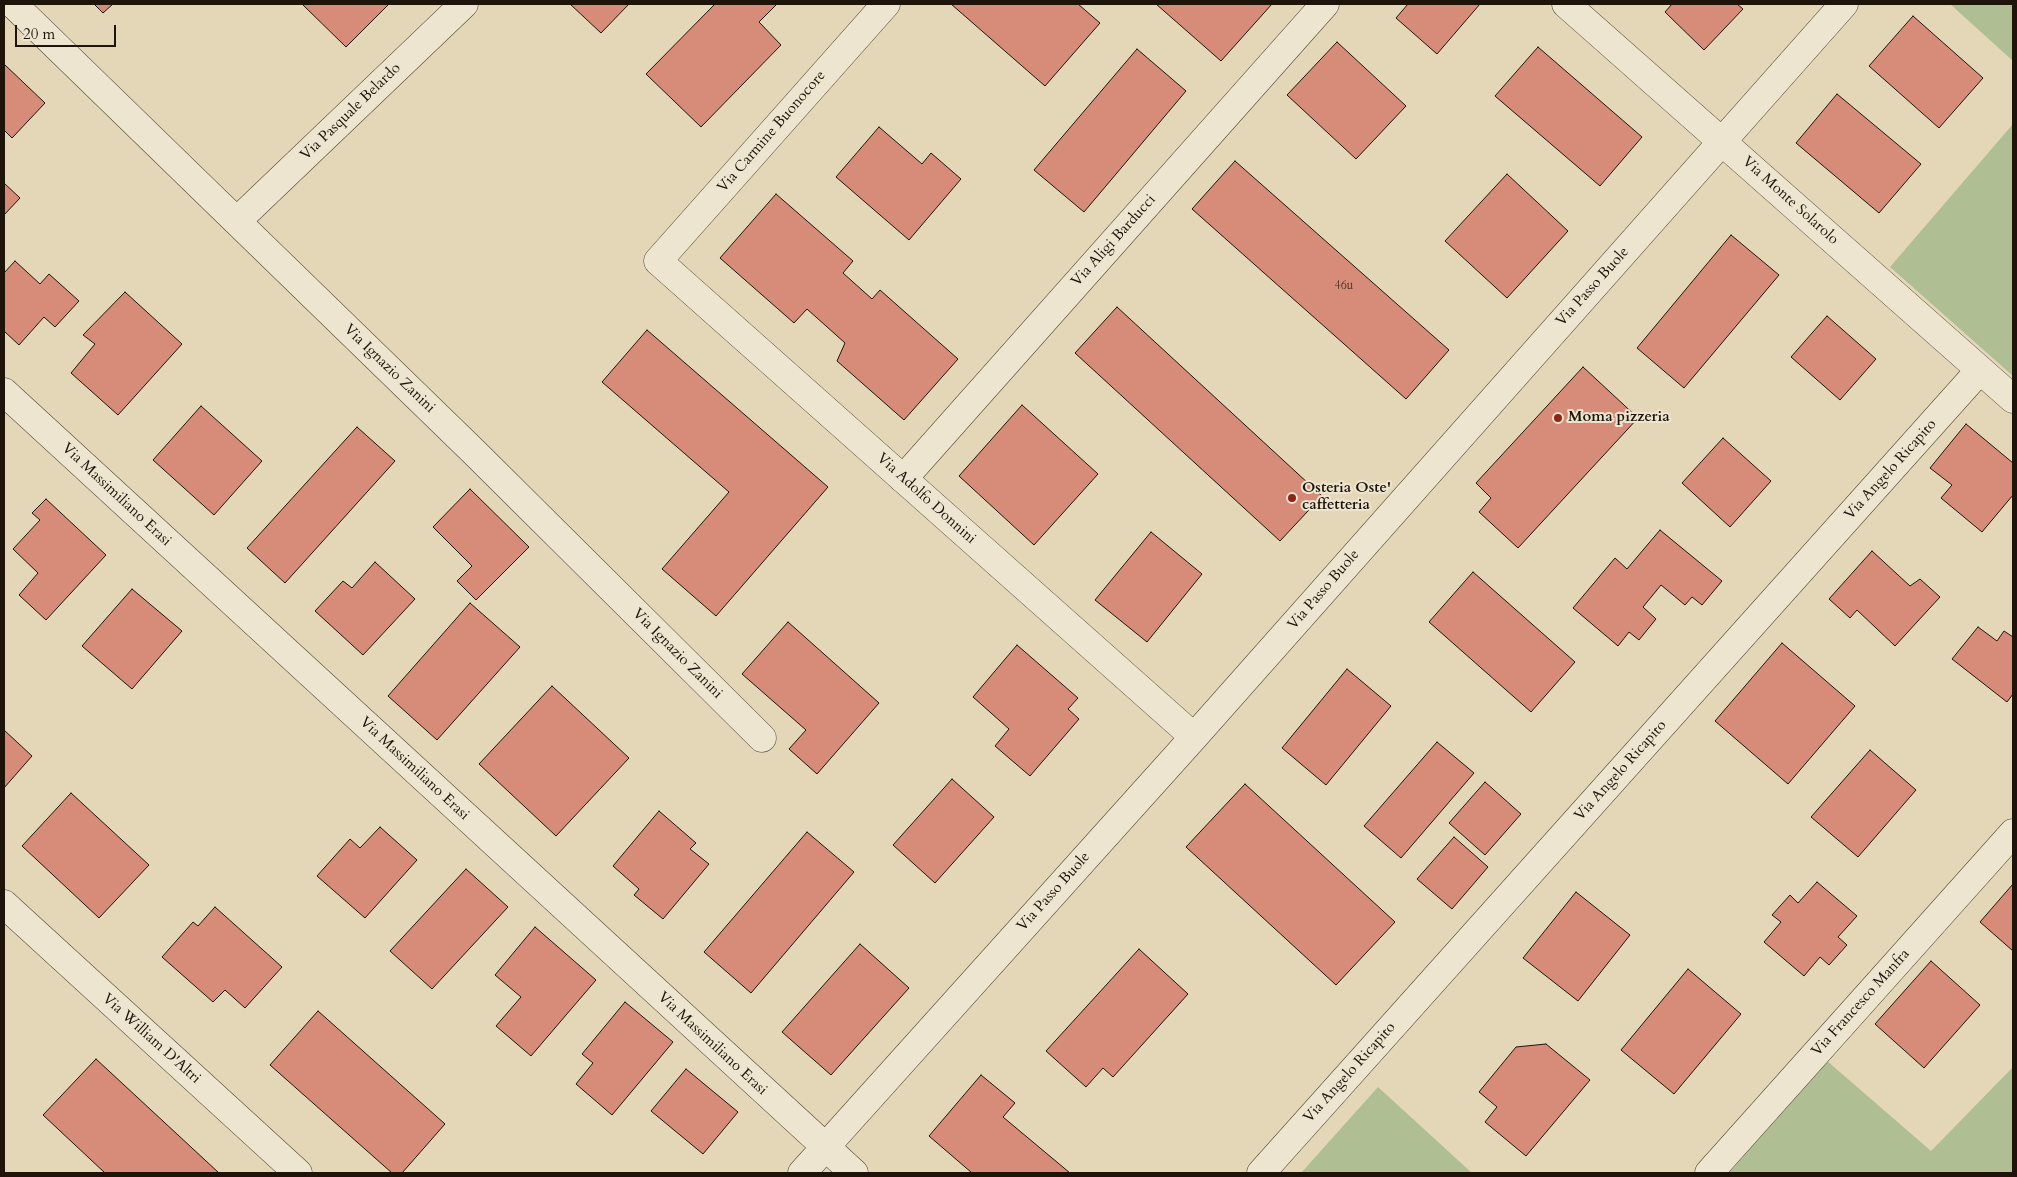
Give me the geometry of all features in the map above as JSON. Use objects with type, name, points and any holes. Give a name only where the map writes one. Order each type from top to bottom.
[{"type":"street","name":"Via Ignazio Zanini","points":[[13,4],[474,452],[762,738]]},
{"type":"street","name":"Via Pasquale Belardo","points":[[237,220],[464,4]]},
{"type":"street","name":"Via Aligi Barducci","points":[[903,479],[1325,4]]},
{"type":"street","name":"Via Monte Solarolo","points":[[1566,4],[2013,399]]},
{"type":"street","name":"Via Passo Buole","points":[[802,1173],[1194,737],[1844,4]]},
{"type":"street","name":"Via Carmine Buonocore","points":[[658,261],[873,8]]},
{"type":"street","name":"Via Adolfo Donnini","points":[[658,261],[1194,737]]},
{"type":"street","name":"Via Angelo Ricapito","points":[[1261,1173],[1980,370]]},
{"type":"street","name":"Via Massimiliano Erasi","points":[[4,392],[854,1173]]},
{"type":"street","name":"Via Francesco Manfra","points":[[1709,1173],[2013,833]]},
{"type":"street","name":"Via William D'Altri","points":[[4,904],[298,1173]]},
{"type":"green space","points":[[1950,4],[2013,4],[2013,61]]},
{"type":"green space","points":[[2013,124],[2013,376],[1890,267]]},
{"type":"green space","points":[[1826,1060],[1931,1151],[2013,1067],[2013,1173],[1729,1173]]},
{"type":"green space","points":[[1378,1087],[1472,1173],[1301,1173]]},
{"type":"building","points":[[94,4],[113,4],[103,13]]},
{"type":"building","points":[[302,4],[389,4],[346,47]]},
{"type":"building","points":[[570,4],[629,4],[601,33]]},
{"type":"building","points":[[715,4],[777,4],[759,22],[781,45],[701,127],[646,74]]},
{"type":"building","points":[[951,4],[1078,4],[1100,23],[1045,86]]},
{"type":"building","points":[[1156,4],[1272,4],[1221,61]]},
{"type":"building","points":[[1408,4],[1480,4],[1437,54],[1396,18]]},
{"type":"building","points":[[1672,4],[1737,4],[1743,9],[1704,50],[1665,12]]},
{"type":"building","points":[[1913,16],[1983,78],[1939,128],[1869,66]]},
{"type":"building","points":[[1337,42],[1406,106],[1356,159],[1287,95]]},
{"type":"building","points":[[1538,47],[1642,137],[1600,186],[1495,96]]},
{"type":"building","points":[[1137,49],[1186,91],[1084,212],[1034,170]]},
{"type":"building","points":[[4,64],[45,103],[12,138],[4,130]]},
{"type":"building","points":[[1837,94],[1921,164],[1879,213],[1796,143]]},
{"type":"building","points":[[879,127],[922,164],[931,153],[961,179],[909,240],[836,177]]},
{"type":"building","points":[[1235,161],[1449,350],[1406,399],[1192,209]]},
{"type":"building","points":[[1507,174],[1568,231],[1507,298],[1445,241]]},
{"type":"building","points":[[4,183],[20,198],[4,215]]},
{"type":"building","points":[[776,194],[853,261],[843,273],[872,299],[880,290],[958,359],[904,420],[837,361],[845,343],[807,309],[794,323],[720,258]]},
{"type":"building","points":[[1731,235],[1779,275],[1684,388],[1637,348]]},
{"type":"building","points":[[15,261],[40,284],[49,274],[79,301],[55,327],[44,317],[19,345],[4,331],[4,273]]},
{"type":"building","points":[[125,292],[182,344],[118,415],[71,373],[95,344],[83,335]]},
{"type":"building","points":[[1117,307],[1322,496],[1280,541],[1075,353]]},
{"type":"building","points":[[1827,316],[1876,359],[1840,400],[1791,357]]},
{"type":"building","points":[[647,330],[828,487],[716,616],[662,569],[729,492],[602,382]]},
{"type":"building","points":[[1583,367],[1638,418],[1518,548],[1479,512],[1491,498],[1476,483]]},
{"type":"building","points":[[1022,405],[1098,474],[1034,545],[959,476]]},
{"type":"building","points":[[201,406],[262,461],[214,515],[153,460]]},
{"type":"building","points":[[1966,424],[2013,463],[2013,495],[1982,532],[1941,498],[1952,485],[1930,468]]},
{"type":"building","points":[[357,427],[395,461],[285,583],[247,548]]},
{"type":"building","points":[[1723,438],[1771,481],[1730,527],[1682,483]]},
{"type":"building","points":[[470,489],[529,547],[476,600],[457,581],[472,566],[433,527]]},
{"type":"building","points":[[46,499],[106,555],[46,620],[19,595],[38,573],[13,549],[40,520],[32,513]]},
{"type":"building","points":[[1660,530],[1722,581],[1702,605],[1692,597],[1685,605],[1661,585],[1643,607],[1656,619],[1639,640],[1629,632],[1618,646],[1573,608],[1615,558],[1627,569]]},
{"type":"building","points":[[1151,532],[1202,574],[1147,642],[1095,600]]},
{"type":"building","points":[[1872,551],[1910,586],[1920,579],[1940,597],[1895,646],[1857,610],[1850,618],[1829,599]]},
{"type":"building","points":[[375,562],[415,599],[363,655],[315,611],[343,581],[352,588]]},
{"type":"building","points":[[1473,572],[1575,662],[1531,712],[1429,622]]},
{"type":"building","points":[[132,589],[182,631],[132,689],[82,646]]},
{"type":"building","points":[[470,603],[520,647],[437,740],[388,696]]},
{"type":"building","points":[[788,622],[879,703],[817,774],[789,749],[806,730],[742,674]]},
{"type":"building","points":[[1978,627],[1997,641],[2004,631],[2013,637],[2013,694],[2007,702],[1952,659]]},
{"type":"building","points":[[1782,643],[1855,706],[1788,784],[1715,721]]},
{"type":"building","points":[[1017,645],[1078,698],[1068,709],[1079,719],[1030,776],[995,746],[1009,729],[973,697]]},
{"type":"building","points":[[1347,669],[1391,706],[1326,785],[1282,748]]},
{"type":"building","points":[[552,686],[629,758],[556,836],[479,764]]},
{"type":"building","points":[[4,730],[32,756],[4,788]]},
{"type":"building","points":[[1437,742],[1474,773],[1401,858],[1364,826]]},
{"type":"building","points":[[1870,750],[1916,790],[1858,857],[1811,817]]},
{"type":"building","points":[[952,779],[994,817],[935,883],[893,845]]},
{"type":"building","points":[[1485,782],[1521,814],[1485,855],[1449,823]]},
{"type":"building","points":[[1245,784],[1395,922],[1336,985],[1186,847]]},
{"type":"building","points":[[71,793],[149,865],[99,918],[22,846]]},
{"type":"building","points":[[659,811],[696,843],[690,849],[709,864],[663,919],[634,895],[639,889],[613,866]]},
{"type":"building","points":[[380,827],[417,860],[365,918],[317,876],[350,839],[360,848]]},
{"type":"building","points":[[807,832],[854,872],[751,993],[704,952]]},
{"type":"building","points":[[1454,837],[1488,867],[1452,909],[1417,879]]},
{"type":"building","points":[[466,869],[508,907],[432,989],[390,951]]},
{"type":"building","points":[[1817,882],[1857,916],[1838,937],[1847,945],[1829,965],[1820,957],[1804,976],[1764,942],[1781,922],[1772,915],[1790,895],[1798,903]]},
{"type":"building","points":[[2013,884],[2013,951],[1980,922]]},
{"type":"building","points":[[1576,892],[1630,935],[1578,1001],[1523,958]]},
{"type":"building","points":[[215,907],[282,967],[245,1008],[225,990],[213,1002],[162,957],[193,922],[198,926]]},
{"type":"building","points":[[535,927],[596,980],[531,1056],[496,1026],[521,997],[495,975]]},
{"type":"building","points":[[860,944],[909,988],[831,1075],[782,1032]]},
{"type":"building","points":[[1139,949],[1188,994],[1113,1077],[1103,1068],[1086,1087],[1046,1051]]},
{"type":"building","points":[[1931,961],[1980,1005],[1924,1068],[1875,1024]]},
{"type":"building","points":[[1688,969],[1741,1014],[1674,1094],[1621,1050]]},
{"type":"building","points":[[625,1002],[673,1042],[612,1115],[576,1084],[593,1063],[582,1054]]},
{"type":"building","points":[[318,1011],[445,1124],[402,1173],[392,1173],[270,1065]]},
{"type":"building","points":[[1546,1044],[1590,1080],[1526,1156],[1485,1122],[1497,1107],[1479,1092],[1516,1047]]},
{"type":"building","points":[[96,1059],[219,1173],[105,1173],[43,1115]]},
{"type":"building","points":[[686,1069],[738,1112],[703,1154],[651,1111]]},
{"type":"building","points":[[981,1075],[1015,1103],[1003,1117],[1070,1173],[972,1173],[929,1136]]},
{"type":"place","name":"Moma pizzeria","points":[[1558,418]]},
{"type":"place","name":"Osteria Oste' caffetteria","points":[[1292,498]]}]
